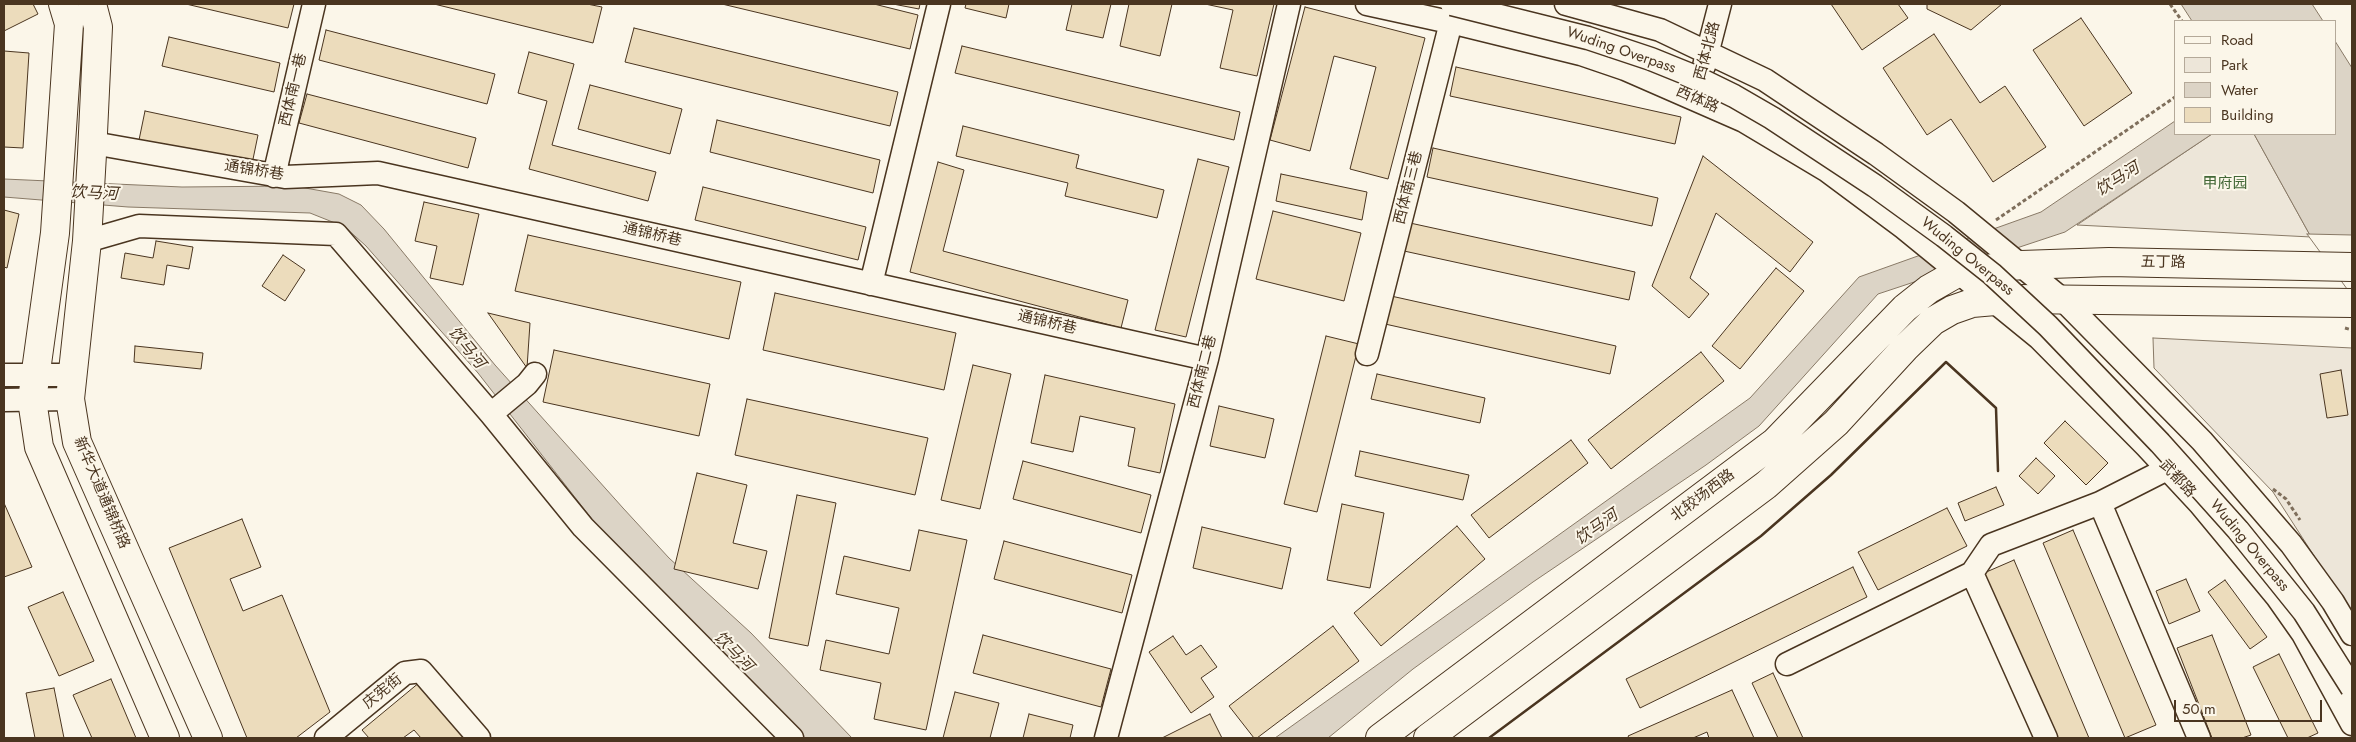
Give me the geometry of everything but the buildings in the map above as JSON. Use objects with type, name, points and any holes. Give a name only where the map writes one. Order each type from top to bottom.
[{"type":"main road","points":[[63,4],[69,24],[55,233],[32,400],[40,447],[165,738]]},
{"type":"main road","points":[[92,4],[98,27],[93,149]]},
{"type":"main road","name":"新华大道通锦桥路","points":[[93,149],[71,387],[77,442],[208,738]]},
{"type":"main road","name":"五丁路","points":[[2021,265],[2109,262],[2352,267]]},
{"type":"main road","name":"北较场西路","points":[[1380,738],[1775,442],[1905,308],[1929,289],[1959,272],[2021,265]]},
{"type":"main road","name":"北较场西路","points":[[1428,738],[1785,469],[1836,423],[1905,348],[1933,321],[1952,310],[1972,303],[1994,300],[2063,300]]},
{"type":"main road","points":[[2063,300],[2352,303]]},
{"type":"street","name":"西体南一巷","points":[[274,176],[314,4]]},
{"type":"street","points":[[871,284],[939,4]]},
{"type":"street","name":"西体南二巷","points":[[1106,738],[1207,359],[1289,4]]},
{"type":"street","name":"西体路","points":[[1367,4],[1452,13],[1625,69],[1696,99],[1744,121],[1826,170],[1959,272]]},
{"type":"street","points":[[1566,4],[1660,30],[1765,80],[1884,160],[1983,233],[2063,300],[2202,441],[2291,544],[2352,634]]},
{"type":"street","name":"西体北路","points":[[1696,99],[1720,4]]},
{"type":"street","name":"西体南三巷","points":[[1367,354],[1452,13]]},
{"type":"street","name":"Wuding Overpass","points":[[1452,13],[1588,38],[1651,59],[1693,76],[1772,118],[1875,186],[1944,236],[1992,274],[2048,326],[2160,442],[2238,530],[2304,612],[2352,688]]},
{"type":"street","name":"通锦桥巷","points":[[93,149],[285,178],[378,173],[1207,359]]},
{"type":"street","points":[[86,236],[139,226],[336,234],[491,414],[583,526],[792,738]]},
{"type":"street","name":"武都路","points":[[1959,272],[2039,338],[2168,469],[2206,511],[2278,597],[2303,634],[2352,724]]},
{"type":"street","points":[[4,375],[36,374],[71,387]]},
{"type":"street","points":[[491,414],[531,379]]},
{"type":"street","points":[[4,400],[32,400],[71,387]]},
{"type":"street","points":[[1787,664],[1972,573],[1991,545],[2100,503],[2168,469]]},
{"type":"street","points":[[2100,503],[2198,738]]},
{"type":"street","points":[[1972,573],[2046,738]]},
{"type":"street","name":"庆宪街","points":[[326,738],[405,673],[421,671],[479,738]]},
{"type":"path","points":[[2170,4],[2181,20]]},
{"type":"path","points":[[1983,233],[2002,215],[2174,98]]},
{"type":"green space","name":"甲府园","points":[[2211,135],[2255,135],[2311,237],[2077,225]]},
{"type":"green space","points":[[2153,338],[2352,348],[2352,615],[2273,492],[2154,368]]},
{"type":"water","points":[[2181,4],[2312,4],[2322,20],[2191,20]]},
{"type":"water","points":[[2336,43],[2352,68],[2352,292],[2311,237],[2255,135],[2336,135]]},
{"type":"water","name":"饮马河","points":[[2174,122],[2174,135],[2210,135],[2065,232],[1878,294],[1759,426],[1706,465],[1533,582],[1413,669],[1328,738],[1275,738],[1750,398],[1859,277],[2041,212]]},
{"type":"water","name":"饮马河","points":[[4,179],[182,187],[294,186],[339,194],[361,205],[384,229],[495,365],[669,558],[751,633],[852,738],[801,738],[623,559],[478,373],[366,246],[345,227],[310,213],[128,207],[4,197]]},
{"type":"pier","points":[[2307,234],[2352,235],[2352,294],[2350,293]]},
{"type":"wall","points":[[1489,738],[1761,536],[1831,475],[1946,362],[1996,408],[1998,471]]}]
